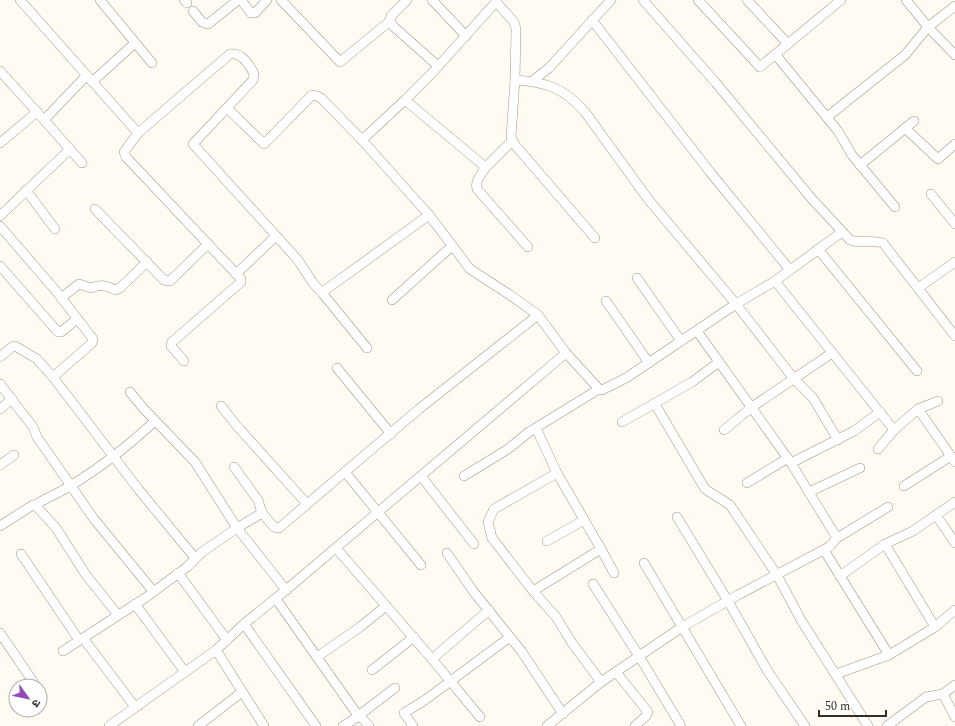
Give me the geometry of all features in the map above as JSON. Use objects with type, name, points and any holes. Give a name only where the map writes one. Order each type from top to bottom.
[{"type":"street","points":[[100,0],[152,63]]},
{"type":"street","points":[[193,11],[202,22],[208,24],[236,1],[242,1],[251,13],[254,13],[267,0]]},
{"type":"street","points":[[281,0],[340,62],[390,21],[391,16],[407,0]]},
{"type":"street","points":[[432,0],[466,36]]},
{"type":"street","points":[[532,81],[549,68],[611,0]]},
{"type":"street","points":[[643,0],[716,83],[812,199],[842,232],[850,240],[856,242],[875,241],[883,243],[955,336]]},
{"type":"street","points":[[698,0],[760,67],[841,0]]},
{"type":"street","points":[[747,0],[788,44]]},
{"type":"street","points":[[906,0],[928,27],[955,55]]},
{"type":"street","points":[[23,1],[138,133]]},
{"type":"street","points":[[362,140],[405,100],[497,1],[514,22],[516,29],[512,141],[595,238]]},
{"type":"street","points":[[827,117],[904,54],[928,27],[955,6]]},
{"type":"street","points":[[592,20],[710,172],[790,270]]},
{"type":"street","points":[[390,21],[393,26],[438,66]]},
{"type":"street","points":[[44,120],[90,78],[135,43]]},
{"type":"street","points":[[184,361],[171,346],[172,342],[241,282],[241,279],[126,157],[124,152],[138,133],[230,54],[235,53],[242,57],[253,71],[254,76],[227,108],[194,142],[193,146],[298,260],[313,283],[367,348]]},
{"type":"street","points":[[775,54],[838,131],[860,165],[895,207]]},
{"type":"street","points":[[0,71],[82,163]]},
{"type":"street","points":[[515,80],[536,81],[560,91],[574,100],[585,112],[648,199],[736,304],[794,379],[813,398],[838,440]]},
{"type":"street","points":[[227,108],[264,144],[312,95],[317,96],[362,140],[429,215],[470,269],[538,315],[566,353],[600,389]]},
{"type":"street","points":[[405,100],[485,168]]},
{"type":"street","points":[[0,143],[37,112]]},
{"type":"street","points":[[860,165],[914,121]]},
{"type":"street","points":[[905,128],[938,158],[955,144]]},
{"type":"street","points":[[512,141],[485,168],[476,185],[477,189],[528,247]]},
{"type":"street","points":[[0,216],[70,149]]},
{"type":"street","points":[[26,190],[55,229]]},
{"type":"street","points":[[931,194],[955,224]]},
{"type":"street","points":[[95,209],[164,280],[170,281],[208,244]]},
{"type":"street","points":[[322,294],[324,291],[429,215]]},
{"type":"street","points":[[0,226],[61,298],[93,339],[92,343],[53,377]]},
{"type":"street","points":[[464,476],[508,449],[536,428],[600,389],[602,390],[607,388],[649,363],[736,304],[775,281],[842,232]]},
{"type":"street","points":[[236,274],[276,236]]},
{"type":"street","points":[[392,300],[452,246]]},
{"type":"street","points":[[818,250],[917,371]]},
{"type":"street","points":[[61,298],[79,284],[91,288],[99,285],[107,286],[115,290],[120,288],[147,262]]},
{"type":"street","points":[[918,288],[955,262]]},
{"type":"street","points":[[0,266],[58,332],[61,332],[77,319]]},
{"type":"street","points":[[637,278],[681,341]]},
{"type":"street","points":[[775,281],[894,430]]},
{"type":"street","points":[[606,301],[649,363]]},
{"type":"street","points":[[234,466],[258,500],[262,513],[274,527],[279,528],[344,472],[538,315]]},
{"type":"street","points":[[696,331],[790,461],[837,538]]},
{"type":"street","points":[[0,357],[15,346],[37,359],[53,377],[139,490],[195,558]]},
{"type":"street","points":[[109,726],[216,650],[244,624],[276,599],[566,353]]},
{"type":"street","points":[[724,430],[752,407],[832,353]]},
{"type":"street","points":[[622,422],[692,382],[719,362]]},
{"type":"street","points":[[337,368],[391,434]]},
{"type":"street","points":[[0,384],[33,427],[37,437],[94,519],[153,591]]},
{"type":"street","points":[[130,392],[195,462],[237,528],[286,590]]},
{"type":"street","points":[[0,409],[12,399]]},
{"type":"street","points":[[878,449],[894,430],[918,409],[938,401]]},
{"type":"street","points":[[655,404],[706,489],[730,505],[777,575],[801,620],[868,726]]},
{"type":"street","points":[[221,406],[308,504]]},
{"type":"street","points":[[904,486],[953,459],[918,409]]},
{"type":"street","points":[[747,483],[790,461],[838,440],[854,431],[880,412]]},
{"type":"street","points":[[0,526],[70,486],[134,441],[155,420]]},
{"type":"street","points":[[536,428],[557,473],[614,573]]},
{"type":"street","points":[[0,465],[14,455]]},
{"type":"street","points":[[809,492],[860,468]]},
{"type":"street","points":[[344,472],[421,565]]},
{"type":"street","points":[[557,473],[494,508],[488,522],[492,538],[556,617],[572,643],[601,682]]},
{"type":"street","points":[[421,476],[474,544]]},
{"type":"street","points":[[840,576],[884,544],[913,531],[955,502]]},
{"type":"street","points":[[35,505],[56,528],[86,575],[118,615]]},
{"type":"street","points":[[547,726],[601,682],[682,627],[829,548],[837,538],[888,508]]},
{"type":"street","points":[[63,651],[135,604],[178,573],[202,552],[262,513]]},
{"type":"street","points":[[936,516],[955,543]]},
{"type":"street","points":[[677,517],[728,601],[767,670],[805,726]]},
{"type":"street","points":[[547,541],[584,520]]},
{"type":"street","points":[[884,544],[935,627]]},
{"type":"street","points":[[336,548],[414,637],[480,717]]},
{"type":"street","points":[[533,590],[601,549]]},
{"type":"street","points":[[824,550],[889,655]]},
{"type":"street","points":[[21,554],[81,639],[135,707]]},
{"type":"street","points":[[447,554],[473,591],[522,652],[563,714]]},
{"type":"street","points":[[644,563],[741,726]]},
{"type":"street","points":[[178,573],[227,640]]},
{"type":"street","points":[[593,584],[681,726]]},
{"type":"street","points":[[276,599],[357,716],[362,718],[369,726]]},
{"type":"street","points":[[135,604],[185,672]]},
{"type":"street","points":[[317,657],[360,627],[386,606]]},
{"type":"street","points":[[432,659],[489,610]]},
{"type":"street","points":[[836,674],[889,655],[935,627],[955,610]]},
{"type":"street","points":[[244,624],[316,726]]},
{"type":"street","points":[[0,633],[3,644],[30,678]]},
{"type":"street","points":[[372,670],[414,637]]},
{"type":"street","points":[[413,726],[404,713],[425,700],[510,637]]},
{"type":"street","points":[[216,650],[264,726]]},
{"type":"street","points":[[616,672],[648,712],[646,716],[635,726]]},
{"type":"street","points":[[887,726],[926,698],[943,694],[955,685]]},
{"type":"street","points":[[343,726],[395,688]]},
{"type":"street","points":[[198,726],[242,692]]},
{"type":"street","points":[[943,694],[955,717]]}]
